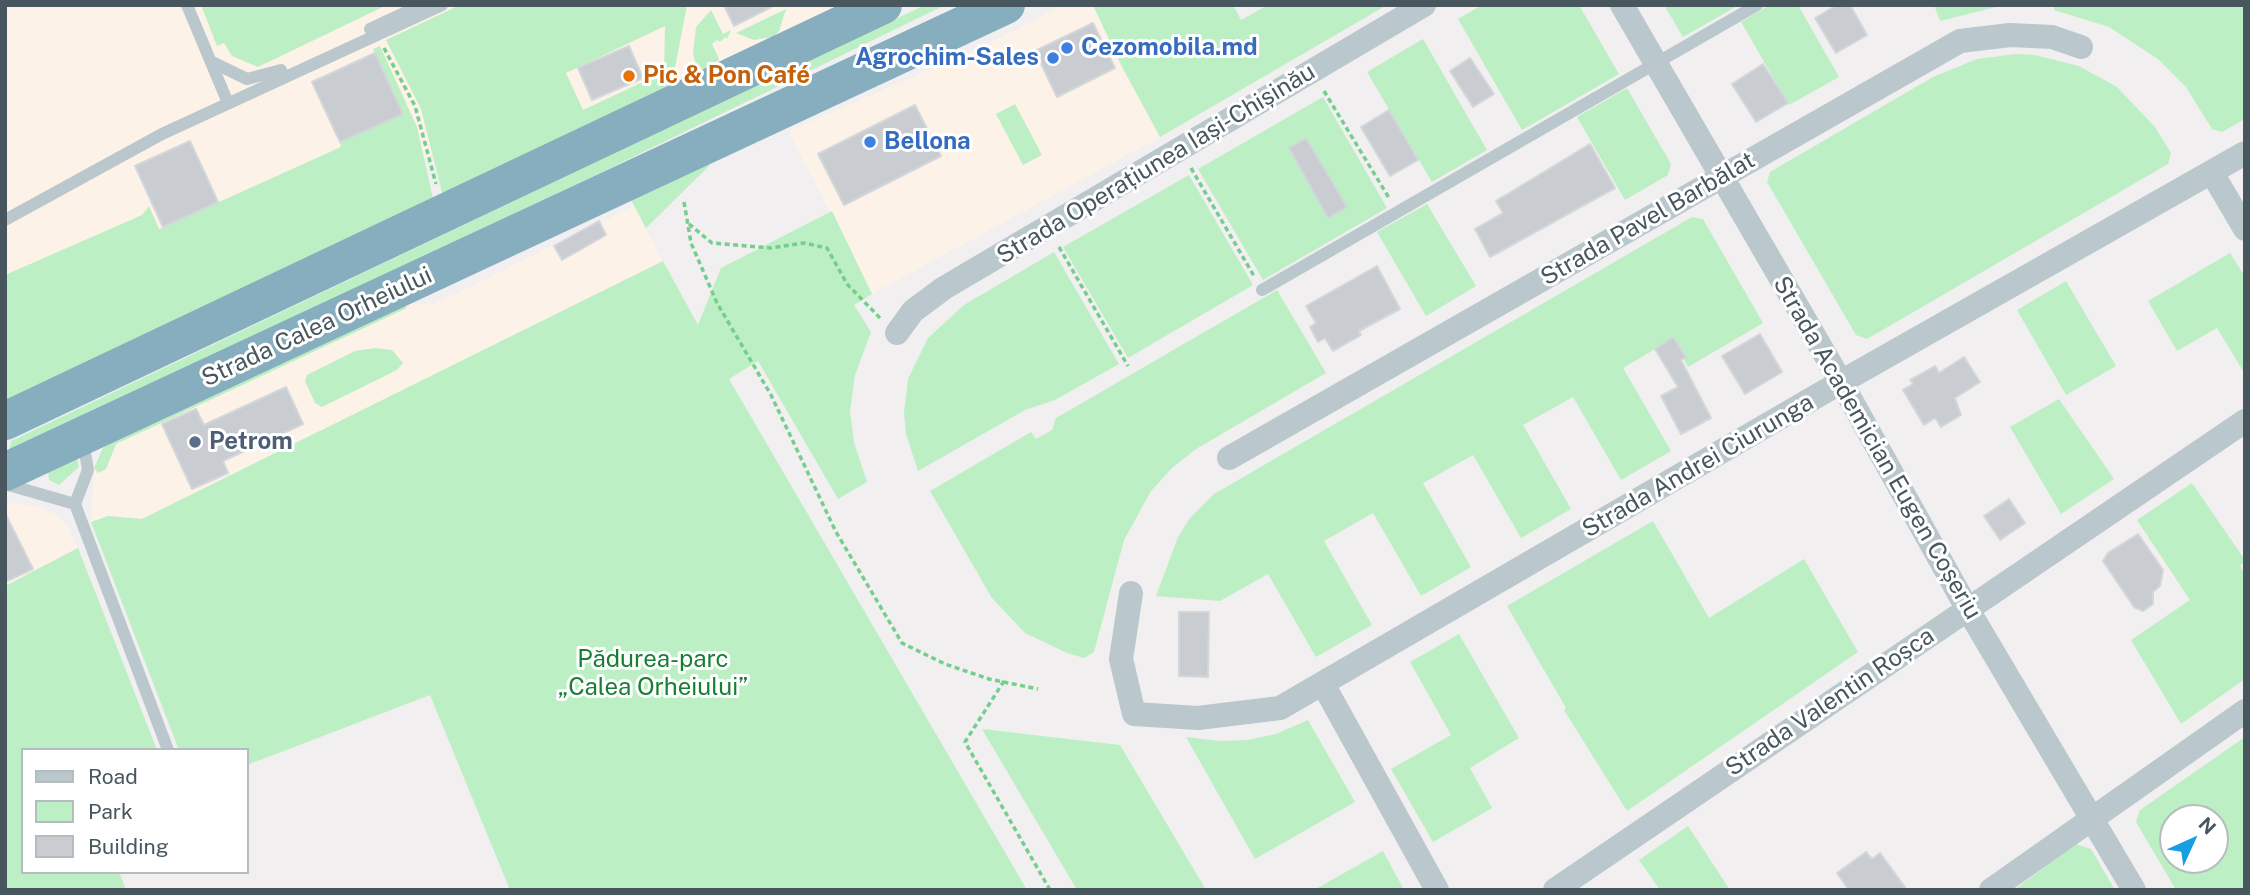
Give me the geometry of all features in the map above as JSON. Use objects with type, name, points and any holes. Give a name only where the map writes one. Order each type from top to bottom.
[{"type":"highway","name":"Strada Calea Orheiului","points":[[5,421],[883,5]]},
{"type":"highway","name":"Strada Calea Orheiului","points":[[5,472],[629,182],[968,15],[1006,5]]},
{"type":"street","name":"Strada Operațiunea Iași-Chișinău","points":[[897,333],[913,311],[944,288],[1424,5]]},
{"type":"street","name":"Strada Academician Eugen Coșeriu","points":[[1622,5],[1653,64],[1841,382],[1967,608],[2095,820],[2134,890]]},
{"type":"street","name":"Strada Pavel Barbălat","points":[[1229,458],[1960,41],[2010,34],[2052,37],[2081,47]]},
{"type":"street","name":"Strada Andrei Ciurunga","points":[[1131,593],[1121,659],[1134,714],[1198,718],[1280,708],[1841,382],[2245,153]]},
{"type":"street","points":[[2212,173],[2245,229]]},
{"type":"street","name":"Strada Valentin Roșca","points":[[1555,890],[2245,421]]},
{"type":"street","points":[[1323,684],[1437,890]]},
{"type":"street","points":[[1991,890],[2095,820],[2245,711]]},
{"type":"lane","points":[[187,5],[228,103]]},
{"type":"lane","points":[[212,62],[247,79],[272,75],[421,5]]},
{"type":"lane","points":[[5,220],[162,134],[442,5]]},
{"type":"lane","points":[[1262,290],[1757,5]]},
{"type":"lane","points":[[219,80],[235,75]]},
{"type":"lane","points":[[82,435],[88,470],[75,504],[167,748]]},
{"type":"lane","points":[[5,484],[75,504]]},
{"type":"path","points":[[382,43],[415,106],[438,193]]},
{"type":"path","points":[[1312,71],[1397,212]]},
{"type":"path","points":[[1180,150],[1262,290]]},
{"type":"path","points":[[684,202],[691,243],[717,303],[771,395],[836,532],[902,643],[945,664],[1038,689]]},
{"type":"path","points":[[687,223],[712,243],[771,248],[804,243],[827,248],[846,284],[897,333]]},
{"type":"path","points":[[1048,228],[1128,366]]},
{"type":"path","points":[[1004,681],[965,742],[1049,890]]},
{"type":"shaded area","points":[[5,5],[839,5],[671,89],[675,67],[584,111],[572,91],[5,348]]},
{"type":"shaded area","points":[[1063,5],[1093,5],[1121,65],[1160,137],[872,294],[788,131],[984,46]]},
{"type":"shaded area","points":[[634,206],[663,261],[142,519],[108,516],[91,522],[94,468],[104,446],[403,303],[434,304]]},
{"type":"shaded area","points":[[5,502],[39,507],[55,514],[66,523],[78,548],[5,586]]},
{"type":"green space","points":[[201,5],[387,5],[258,67],[232,56],[224,43],[217,46]]},
{"type":"green space","points":[[460,5],[687,5],[671,89],[444,200],[421,109],[386,40]],"holes":[[[665,26],[664,72],[583,110],[566,73]]]},
{"type":"green space","points":[[925,5],[945,5],[592,177],[9,452],[11,441]]},
{"type":"green space","points":[[1093,5],[1233,5],[1241,20],[1268,5],[1387,5],[1160,137],[1121,65]]},
{"type":"green space","points":[[1482,5],[1579,5],[1619,74],[1522,130],[1458,19]]},
{"type":"green space","points":[[1664,5],[1739,5],[1683,37]]},
{"type":"green space","points":[[1770,5],[1798,5],[1839,77],[1789,105],[1741,22]]},
{"type":"green space","points":[[1934,5],[1995,5],[1996,7],[1940,21]]},
{"type":"green space","points":[[2054,5],[2241,5],[2245,10],[2245,119],[2222,132],[2212,129],[2186,87],[2158,59],[2109,27],[2054,10]]},
{"type":"green space","points":[[786,9],[779,31],[773,37],[754,40],[736,33]]},
{"type":"green space","points":[[711,10],[723,34],[731,30],[727,39],[725,37],[712,44],[719,59],[715,65],[703,69],[696,65],[693,54],[696,27]]},
{"type":"green space","points":[[1423,39],[1487,150],[1432,182],[1367,72]]},
{"type":"green space","points":[[380,46],[417,127],[434,203],[5,406],[5,275],[142,215],[149,206],[159,229],[341,147],[340,142],[402,114],[373,49]]},
{"type":"green space","points":[[2016,54],[2035,55],[2079,66],[2117,87],[2155,127],[2171,153],[2168,164],[1867,339],[1856,335],[1767,182],[1770,172],[1933,77],[1977,59]]},
{"type":"green space","points":[[1627,88],[1671,164],[1668,175],[1625,200],[1577,117]]},
{"type":"green space","points":[[1323,97],[1387,208],[1263,280],[1198,169]]},
{"type":"green space","points":[[1015,104],[1042,155],[1023,165],[996,114]]},
{"type":"green space","points":[[712,157],[709,166],[646,228],[629,196]]},
{"type":"green space","points":[[1189,175],[1253,285],[1128,358],[1063,247]]},
{"type":"green space","points":[[1427,204],[1476,286],[1426,316],[1377,232]]},
{"type":"green space","name":"Pădurea-parc „Calea Orheiului”","points":[[832,211],[872,294],[854,305],[871,332],[855,375],[850,411],[854,443],[867,482],[838,499],[758,361],[729,379],[1027,890],[510,890],[430,695],[248,765],[248,748],[178,748],[91,522],[108,516],[142,519],[663,261],[698,325],[721,268]]},
{"type":"green space","points":[[1692,217],[1703,219],[1763,323],[1688,367],[1672,339],[1623,368],[1671,451],[1621,480],[1573,397],[1523,425],[1571,509],[1521,538],[1473,455],[1423,483],[1471,567],[1421,596],[1373,513],[1324,541],[1372,625],[1316,657],[1268,574],[1220,601],[1156,596],[1178,537],[1190,518],[1214,494]]},
{"type":"green space","points":[[1054,252],[1119,364],[1055,400],[1025,410],[918,471],[906,434],[904,413],[908,379],[928,338],[964,305]]},
{"type":"green space","points":[[2230,253],[2245,277],[2245,374],[2217,328],[2177,351],[2148,301]]},
{"type":"green space","points":[[2066,281],[2116,366],[2066,395],[2017,310]]},
{"type":"green space","points":[[1277,290],[1326,373],[1196,449],[1172,468],[1151,491],[1124,540],[1094,652],[1084,658],[1025,633],[992,598],[930,491],[1031,432],[1036,439],[1052,430],[1056,418]]},
{"type":"green space","points":[[403,303],[407,308],[116,444],[106,469],[98,473],[94,468],[104,446]]},
{"type":"green space","points":[[375,348],[392,350],[403,363],[397,370],[322,407],[315,403],[305,381],[307,375],[355,351]]},
{"type":"green space","points":[[2059,399],[2114,479],[2061,514],[2010,427]]},
{"type":"green space","points":[[77,458],[79,467],[59,485],[49,480],[48,469]]},
{"type":"green space","points":[[2192,483],[2245,560],[2240,566],[2245,574],[2245,679],[2181,724],[2131,640],[2190,600],[2137,520]]},
{"type":"green space","points":[[1653,521],[1709,618],[1804,559],[1858,652],[1627,811],[1564,710],[1566,708],[1507,606]]},
{"type":"green space","points":[[78,548],[156,748],[21,748],[21,874],[120,874],[126,890],[5,890],[5,586]]},
{"type":"green space","points":[[1459,634],[1519,738],[1470,768],[1492,808],[1433,842],[1391,769],[1451,735],[1410,662]]},
{"type":"green space","points":[[1308,720],[1355,802],[1255,859],[1186,737],[1219,741],[1248,740],[1276,734]]},
{"type":"green space","points":[[982,729],[1120,745],[1206,890],[1077,890]]},
{"type":"green space","points":[[2245,737],[2245,890],[2176,890],[2167,874],[2229,874],[2229,804],[2159,804],[2159,861],[2136,822],[2140,810]]},
{"type":"green space","points":[[1688,826],[1730,890],[1660,890],[1639,860]]},
{"type":"green space","points":[[2076,844],[2091,849],[2115,890],[2014,890]]},
{"type":"green space","points":[[1383,851],[1404,890],[1314,890]]},
{"type":"building","points":[[724,5],[775,5],[734,26]]},
{"type":"building","points":[[1837,5],[1850,5],[1867,35],[1836,53],[1815,18]]},
{"type":"building","points":[[1093,23],[1115,68],[1057,97],[1035,51]]},
{"type":"building","points":[[629,46],[643,78],[592,100],[578,68]]},
{"type":"building","points":[[375,53],[403,114],[340,142],[312,82]]},
{"type":"building","points":[[1470,58],[1494,94],[1473,107],[1450,71]]},
{"type":"building","points":[[1763,64],[1788,103],[1756,122],[1732,84]]},
{"type":"building","points":[[915,105],[941,156],[844,205],[818,154]]},
{"type":"building","points":[[1389,110],[1418,160],[1390,176],[1361,127]]},
{"type":"building","points":[[1306,138],[1347,207],[1328,218],[1289,148]]},
{"type":"building","points":[[190,141],[218,202],[163,227],[135,166]]},
{"type":"building","points":[[1590,144],[1615,188],[1490,257],[1475,229],[1503,213],[1496,201]]},
{"type":"building","points":[[599,221],[606,235],[562,260],[554,246]]},
{"type":"building","points":[[1377,266],[1400,309],[1359,331],[1361,335],[1333,351],[1325,338],[1318,342],[1310,327],[1316,323],[1306,306]]},
{"type":"building","points":[[1760,334],[1782,372],[1745,394],[1722,356]]},
{"type":"building","points":[[1673,337],[1686,357],[1681,360],[1711,418],[1681,434],[1661,396],[1678,387],[1655,349]]},
{"type":"building","points":[[1964,357],[1980,382],[1955,398],[1961,415],[1941,427],[1935,418],[1924,425],[1903,390],[1913,384],[1910,380],[1935,366],[1939,373]]},
{"type":"building","points":[[286,387],[303,424],[223,461],[228,473],[192,489],[162,424],[196,409],[204,425]]},
{"type":"building","points":[[2009,499],[2025,523],[2000,540],[1984,516]]},
{"type":"building","points":[[5,513],[33,569],[5,582]]},
{"type":"building","points":[[2138,534],[2163,570],[2160,586],[2153,592],[2153,604],[2143,611],[2134,607],[2103,561],[2108,553]]},
{"type":"building","points":[[1179,612],[1209,612],[1208,677],[1179,676]]},
{"type":"building","points":[[1866,852],[1872,859],[1880,853],[1907,890],[1849,890],[1837,873]]},
{"type":"place","name":"Cezomobila.md","points":[[1067,48]]},
{"type":"place","name":"Agrochim-Sales","points":[[1053,58]]},
{"type":"place","name":"Pic & Pon Café","points":[[629,76]]},
{"type":"place","name":"Bellona","points":[[870,142]]},
{"type":"place","name":"Petrom","points":[[195,442]]}]
